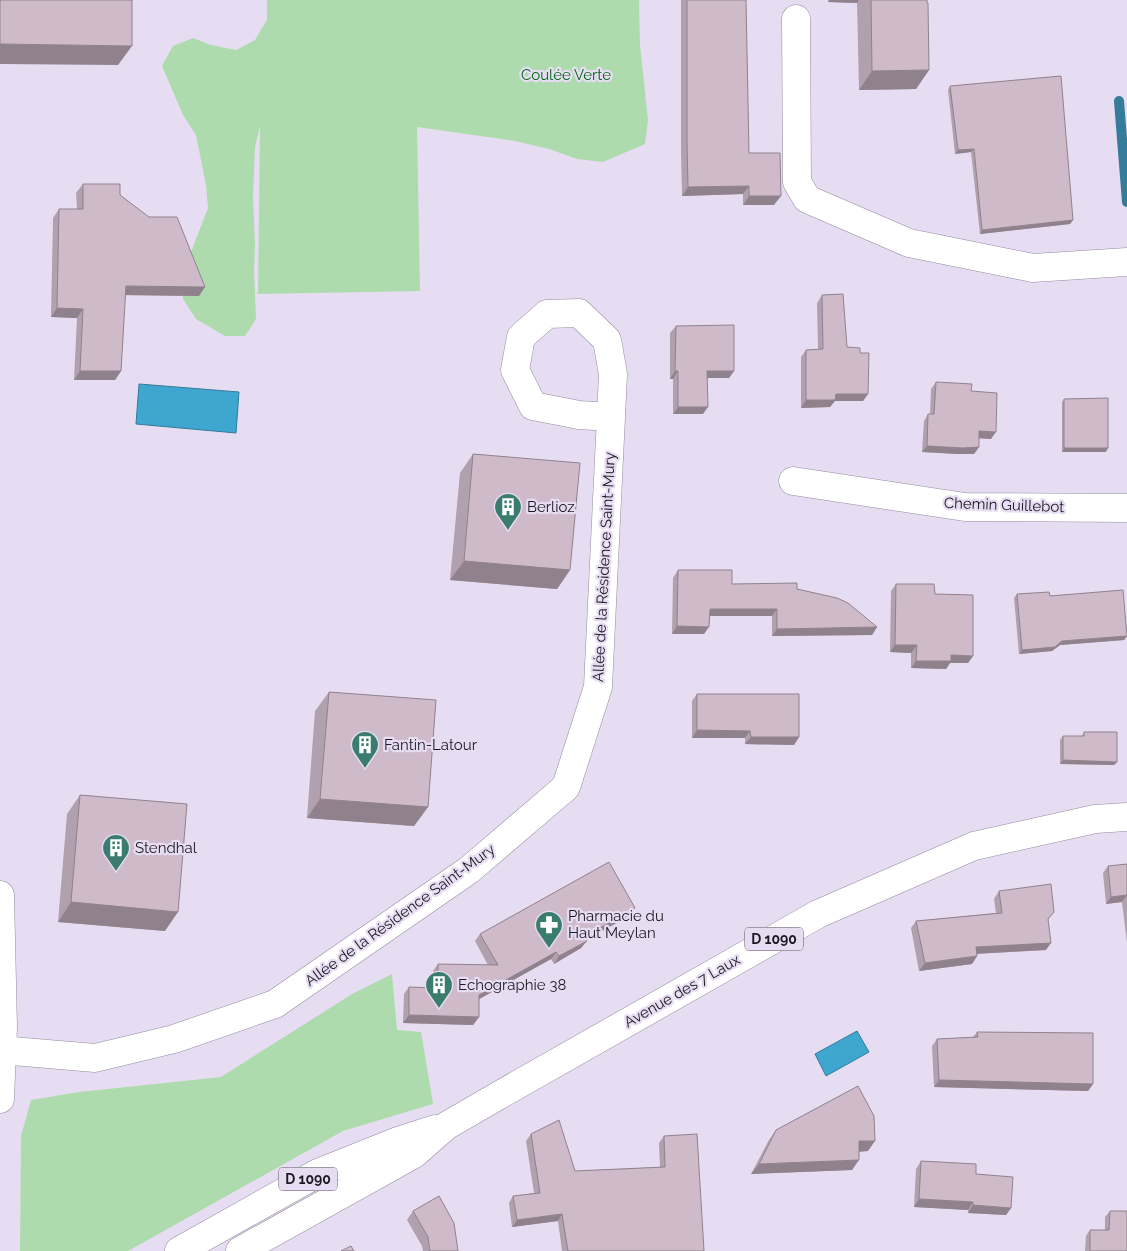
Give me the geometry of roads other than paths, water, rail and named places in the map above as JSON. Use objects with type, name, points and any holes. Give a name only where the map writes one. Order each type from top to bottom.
[{"type":"street","points":[[796,19],[797,182],[807,199],[909,243],[1033,268],[1127,262]]},
{"type":"street","name":"Allée de la Résidence Saint-Mury","points":[[1,1050],[95,1058],[174,1039],[275,1004],[469,870],[566,787],[598,686],[611,417]]},
{"type":"street","name":"Chemin Guillebot","points":[[792,482],[965,507],[1127,508]]},
{"type":"street","name":"Avenue des 7 Laux","points":[[446,1126],[818,914],[974,846],[1095,819],[1127,816]]},
{"type":"street","points":[[0,895],[3,1028],[0,1099]]},
{"type":"street","name":"D 1090","points":[[179,1251],[318,1173],[398,1141],[446,1126]]},
{"type":"street","name":"D 1090","points":[[240,1251],[414,1154],[446,1126]]},
{"type":"water","points":[[139,384],[239,392],[236,433],[136,424]]},
{"type":"water","points":[[857,1031],[869,1052],[826,1076],[815,1054]]},
{"type":"waterway","points":[[1119,101],[1127,202]]},
{"type":"place","name":"Berlioz","points":[[508,531]]},
{"type":"place","name":"Fantin-Latour","points":[[365,769]]},
{"type":"place","name":"Stendhal","points":[[116,872]]},
{"type":"place","name":"Pharmacie du Haut Meylan","points":[[549,949]]},
{"type":"place","name":"Echographie 38","points":[[439,1009]]},
{"type":"park label","name":"Coulée Verte","points":[[566,75]]}]
